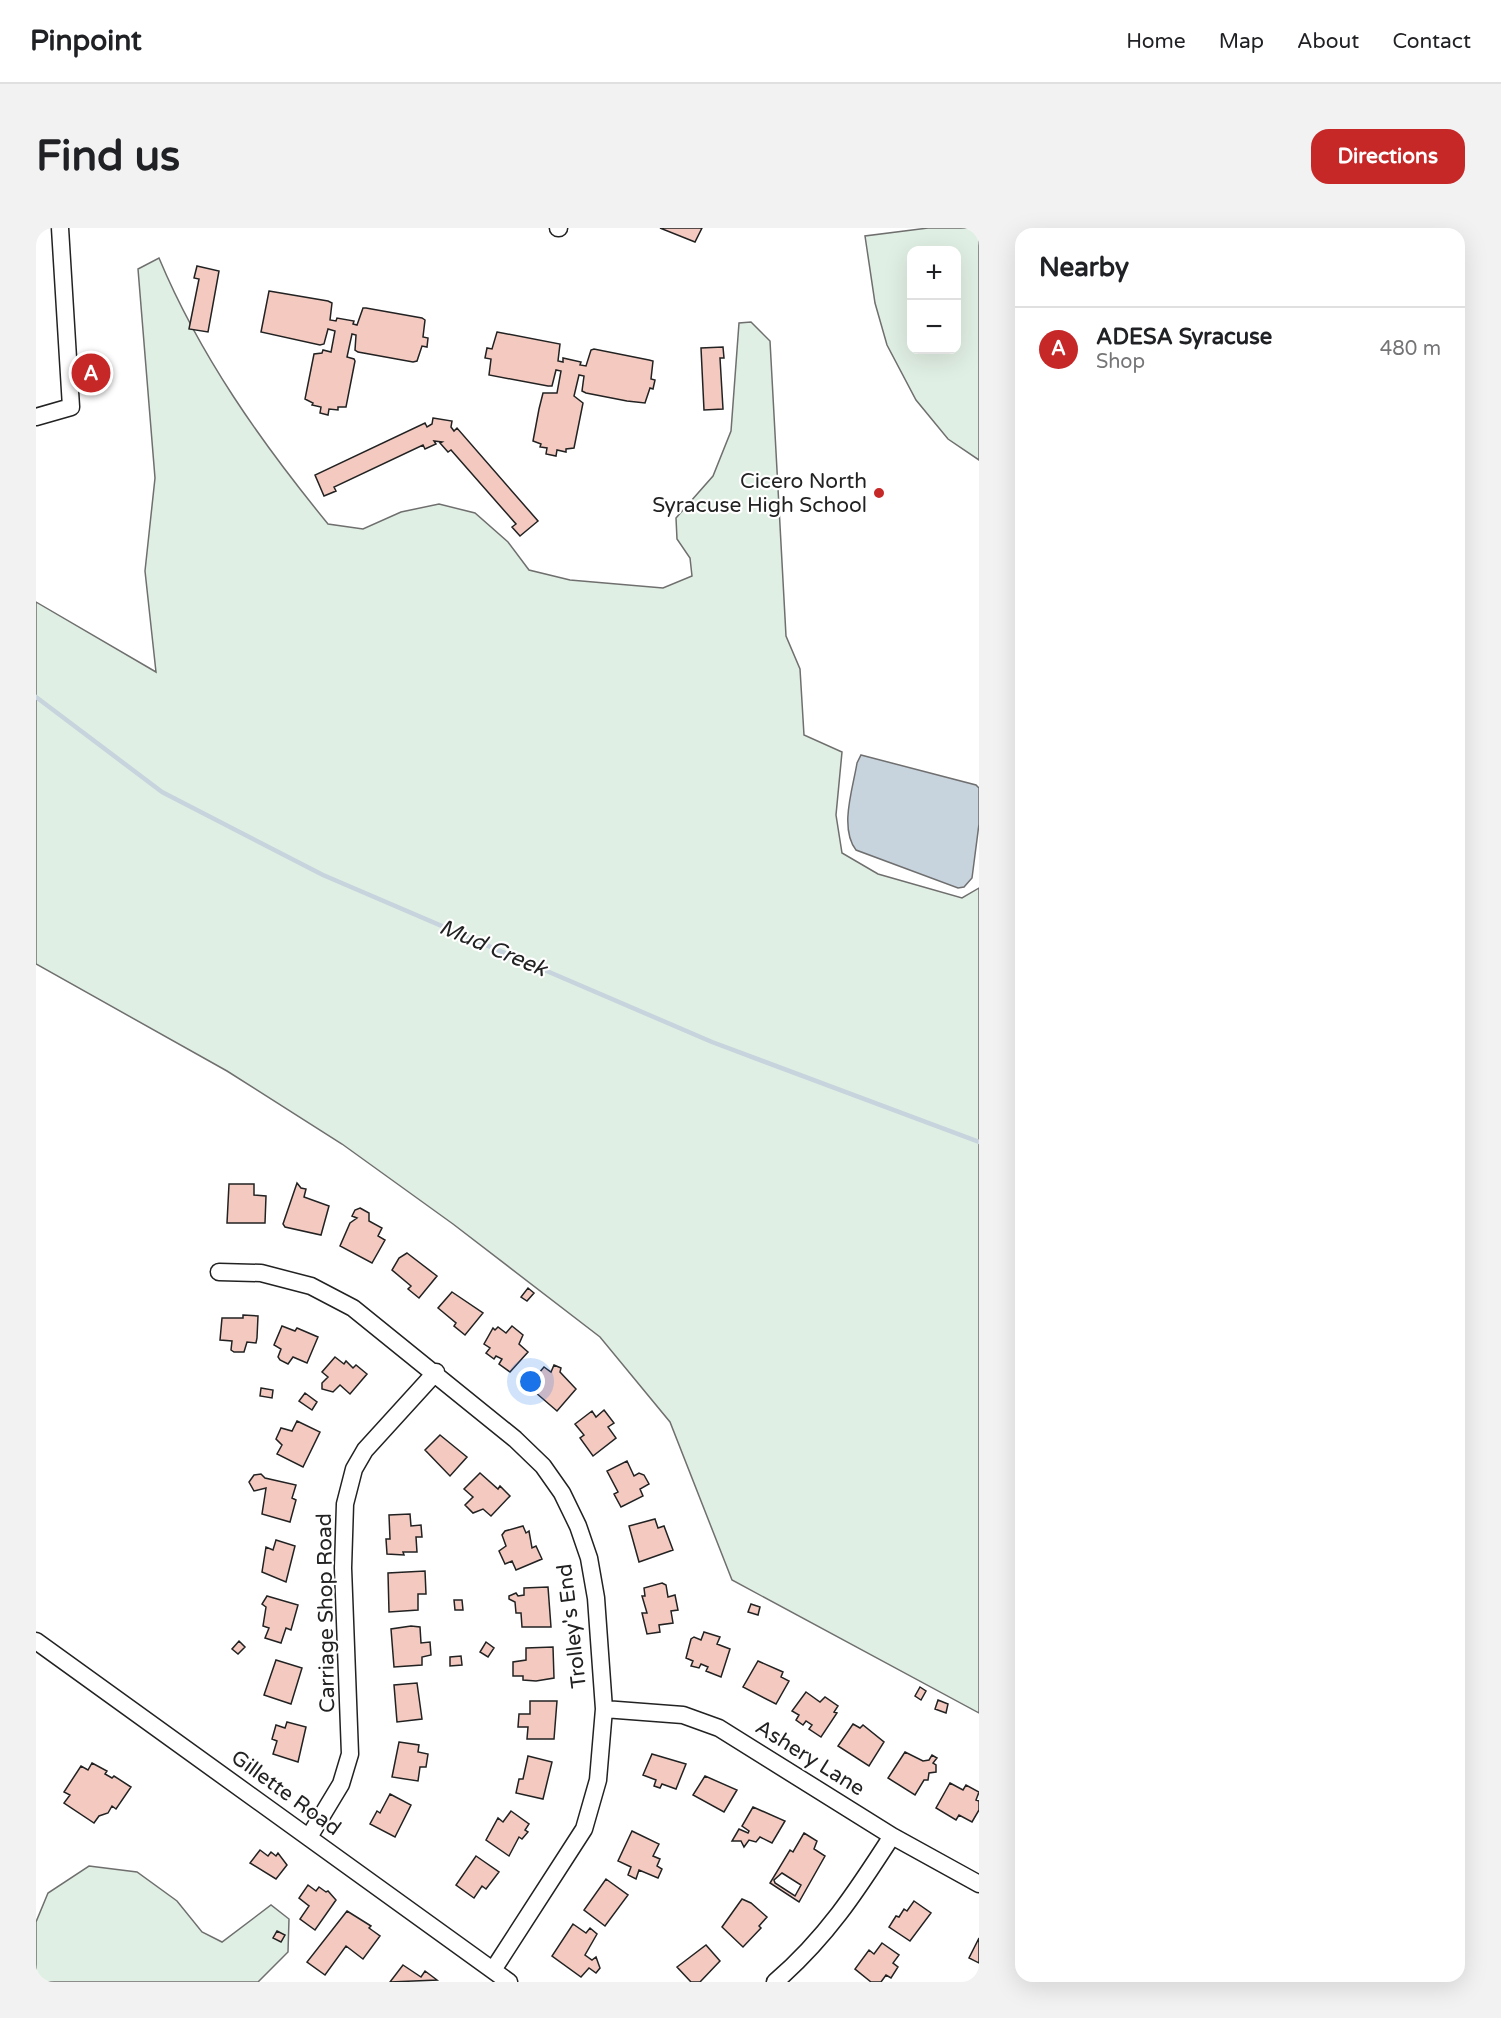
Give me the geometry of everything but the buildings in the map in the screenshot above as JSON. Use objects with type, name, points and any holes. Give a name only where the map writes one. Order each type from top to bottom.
[{"type":"street","points":[[36,417],[71,407],[60,228]]},
{"type":"street","name":"Trolley's End","points":[[219,1272],[261,1273],[311,1287],[353,1308],[436,1372],[515,1439],[543,1466],[562,1493],[578,1526],[589,1558],[596,1598],[604,1709],[598,1780],[584,1829],[493,1970]]},
{"type":"street","name":"Carriage Shop Road","points":[[309,1837],[341,1784],[350,1754],[343,1568],[345,1504],[354,1469],[365,1450],[436,1372]]},
{"type":"street","name":"Gillette Road","points":[[36,1641],[509,1982]]},
{"type":"street","name":"Ashery Lane","points":[[604,1709],[660,1712],[699,1719],[719,1728],[892,1836],[979,1884]]},
{"type":"street","points":[[775,1982],[807,1954],[830,1928],[892,1836]]},
{"type":"green space","points":[[928,228],[979,228],[979,460],[948,439],[916,400],[887,345],[875,303],[865,236]]},
{"type":"green space","points":[[159,258],[175,294],[213,364],[279,462],[328,524],[363,529],[401,512],[439,504],[475,513],[508,542],[529,570],[570,580],[663,588],[692,576],[690,558],[677,539],[676,518],[713,476],[731,431],[739,323],[751,322],[770,341],[786,636],[800,669],[804,735],[842,752],[836,815],[842,853],[878,874],[962,898],[979,888],[979,1713],[732,1580],[670,1422],[600,1337],[453,1224],[342,1144],[227,1071],[36,964],[36,602],[156,672],[145,571],[155,478],[138,269]]},
{"type":"green space","points":[[89,1866],[137,1872],[177,1901],[202,1932],[222,1942],[271,1905],[289,1919],[288,1952],[258,1982],[36,1982],[36,1922],[48,1893]]},
{"type":"shaded area","points":[[861,755],[976,785],[979,788],[979,824],[972,878],[964,887],[958,888],[856,850],[848,831],[848,819],[850,796]]},
{"type":"waterway","name":"Mud Creek","points":[[36,697],[162,792],[323,875],[712,1042],[979,1142]]},
{"type":"place","name":"ADESA Syracuse","points":[[91,373]]},
{"type":"place","name":"Cicero North Syracuse High School","points":[[879,493]]}]
